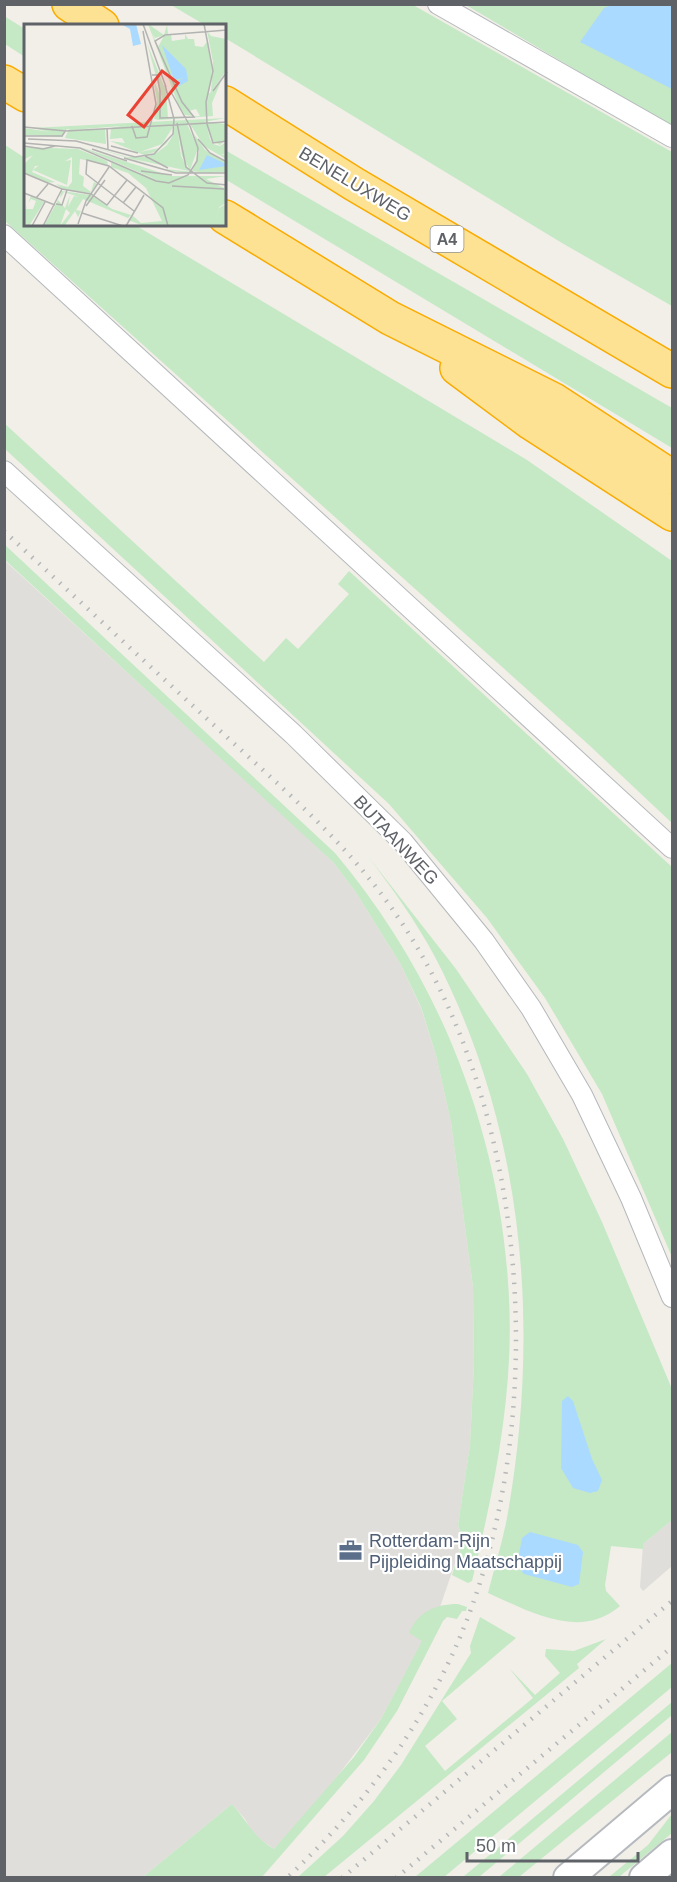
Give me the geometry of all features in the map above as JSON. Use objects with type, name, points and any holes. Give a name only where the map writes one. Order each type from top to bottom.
[{"type":"highway","points":[[69,4],[99,24]]},
{"type":"highway","points":[[4,82],[24,94]]},
{"type":"highway","name":"BENELUXWEG","points":[[226,104],[354,184],[672,371]]},
{"type":"highway","points":[[226,218],[390,318],[554,400],[672,477]]},
{"type":"highway","points":[[390,318],[531,423],[672,514]]},
{"type":"main road","points":[[568,1878],[672,1790]]},
{"type":"main road","points":[[644,1878],[672,1854]]},
{"type":"street","points":[[438,4],[672,136]]},
{"type":"street","points":[[4,235],[672,848]]},
{"type":"street","name":"BUTAANWEG","points":[[4,471],[293,734],[403,842],[484,941],[531,1008],[582,1095],[631,1198],[672,1297]]},
{"type":"shaded area","points":[[4,560],[307,837],[333,862],[355,891],[400,963],[421,1008],[436,1055],[451,1122],[473,1287],[474,1364],[470,1445],[458,1525],[463,1540],[439,1610],[381,1719],[320,1799],[274,1849],[253,1834],[245,1819],[232,1804],[143,1877],[5,1877]]},
{"type":"shaded area","points":[[672,1520],[672,1566],[643,1591],[640,1587],[643,1544]]},
{"type":"green space","points":[[171,5],[413,5],[672,152],[672,306],[562,243],[226,39],[226,24],[203,24]]},
{"type":"green space","points":[[466,5],[672,5],[672,127]]},
{"type":"green space","points":[[4,16],[24,28],[24,56],[5,44]]},
{"type":"green space","points":[[5,145],[24,157],[24,226],[137,226],[527,460],[672,561],[672,823],[589,745],[5,221]]},
{"type":"green space","points":[[226,151],[672,408],[672,448],[226,180]]},
{"type":"green space","points":[[4,423],[264,662],[286,638],[298,649],[349,594],[338,584],[349,571],[672,867],[672,1257],[602,1094],[545,998],[487,918],[389,804],[5,449]]},
{"type":"green space","points":[[5,545],[335,853],[373,902],[406,953],[435,1006],[459,1061],[478,1118],[493,1177],[504,1237],[509,1298],[508,1370],[501,1441],[472,1581],[468,1583],[452,1575],[463,1540],[458,1525],[470,1445],[474,1364],[473,1287],[451,1122],[436,1055],[421,1007],[400,963],[355,891],[333,862],[5,560]]},
{"type":"green space","points":[[367,855],[456,969],[527,1074],[563,1139],[602,1222],[672,1389],[672,1520],[643,1544],[643,1549],[611,1546],[605,1585],[606,1591],[620,1606],[604,1616],[588,1621],[571,1622],[554,1619],[520,1608],[488,1593],[507,1518],[517,1447],[523,1375],[523,1303],[518,1232],[506,1161],[489,1091],[465,1023],[428,944],[403,904]]},
{"type":"green space","points":[[458,1604],[467,1607],[466,1611],[462,1611],[457,1619],[447,1617],[443,1621],[397,1711],[364,1760],[262,1877],[143,1877],[232,1804],[255,1834],[274,1849],[354,1757],[381,1719],[422,1641],[409,1633],[417,1620],[435,1608]]},
{"type":"green space","points":[[480,1617],[516,1638],[442,1701],[457,1719],[425,1746],[445,1771],[533,1698],[509,1668],[535,1695],[560,1673],[545,1656],[546,1649],[574,1651],[606,1639],[577,1664],[579,1668],[324,1877],[298,1877],[343,1836],[374,1801],[401,1765],[471,1653],[470,1646]]},
{"type":"green space","points":[[672,1663],[672,1687],[444,1877],[415,1877]]},
{"type":"green space","points":[[672,1702],[672,1715],[479,1877],[463,1877]]},
{"type":"green space","points":[[672,1732],[672,1752],[519,1877],[499,1877]]},
{"type":"green space","points":[[672,1814],[672,1833],[619,1877],[609,1877],[648,1845]]},
{"type":"water","points":[[612,5],[672,5],[672,89],[580,42],[604,8]]},
{"type":"water","points":[[568,1396],[573,1401],[592,1459],[602,1480],[598,1491],[590,1493],[573,1488],[561,1468],[562,1401]]},
{"type":"water","points":[[530,1532],[578,1545],[583,1552],[579,1584],[572,1587],[524,1574],[517,1566],[522,1538]]},
{"type":"railway","points":[[4,531],[295,800],[338,843],[377,889],[395,913],[442,993],[477,1081],[501,1176],[514,1275],[515,1375],[506,1473],[485,1566],[453,1653],[420,1716],[360,1801],[287,1878]]},
{"type":"railway","points":[[342,1878],[672,1601]]},
{"type":"railway","points":[[396,1878],[672,1647]]},
{"type":"place","name":"Rotterdam-Rijn Pijpleiding Maatschappij","points":[[351,1551]]}]
